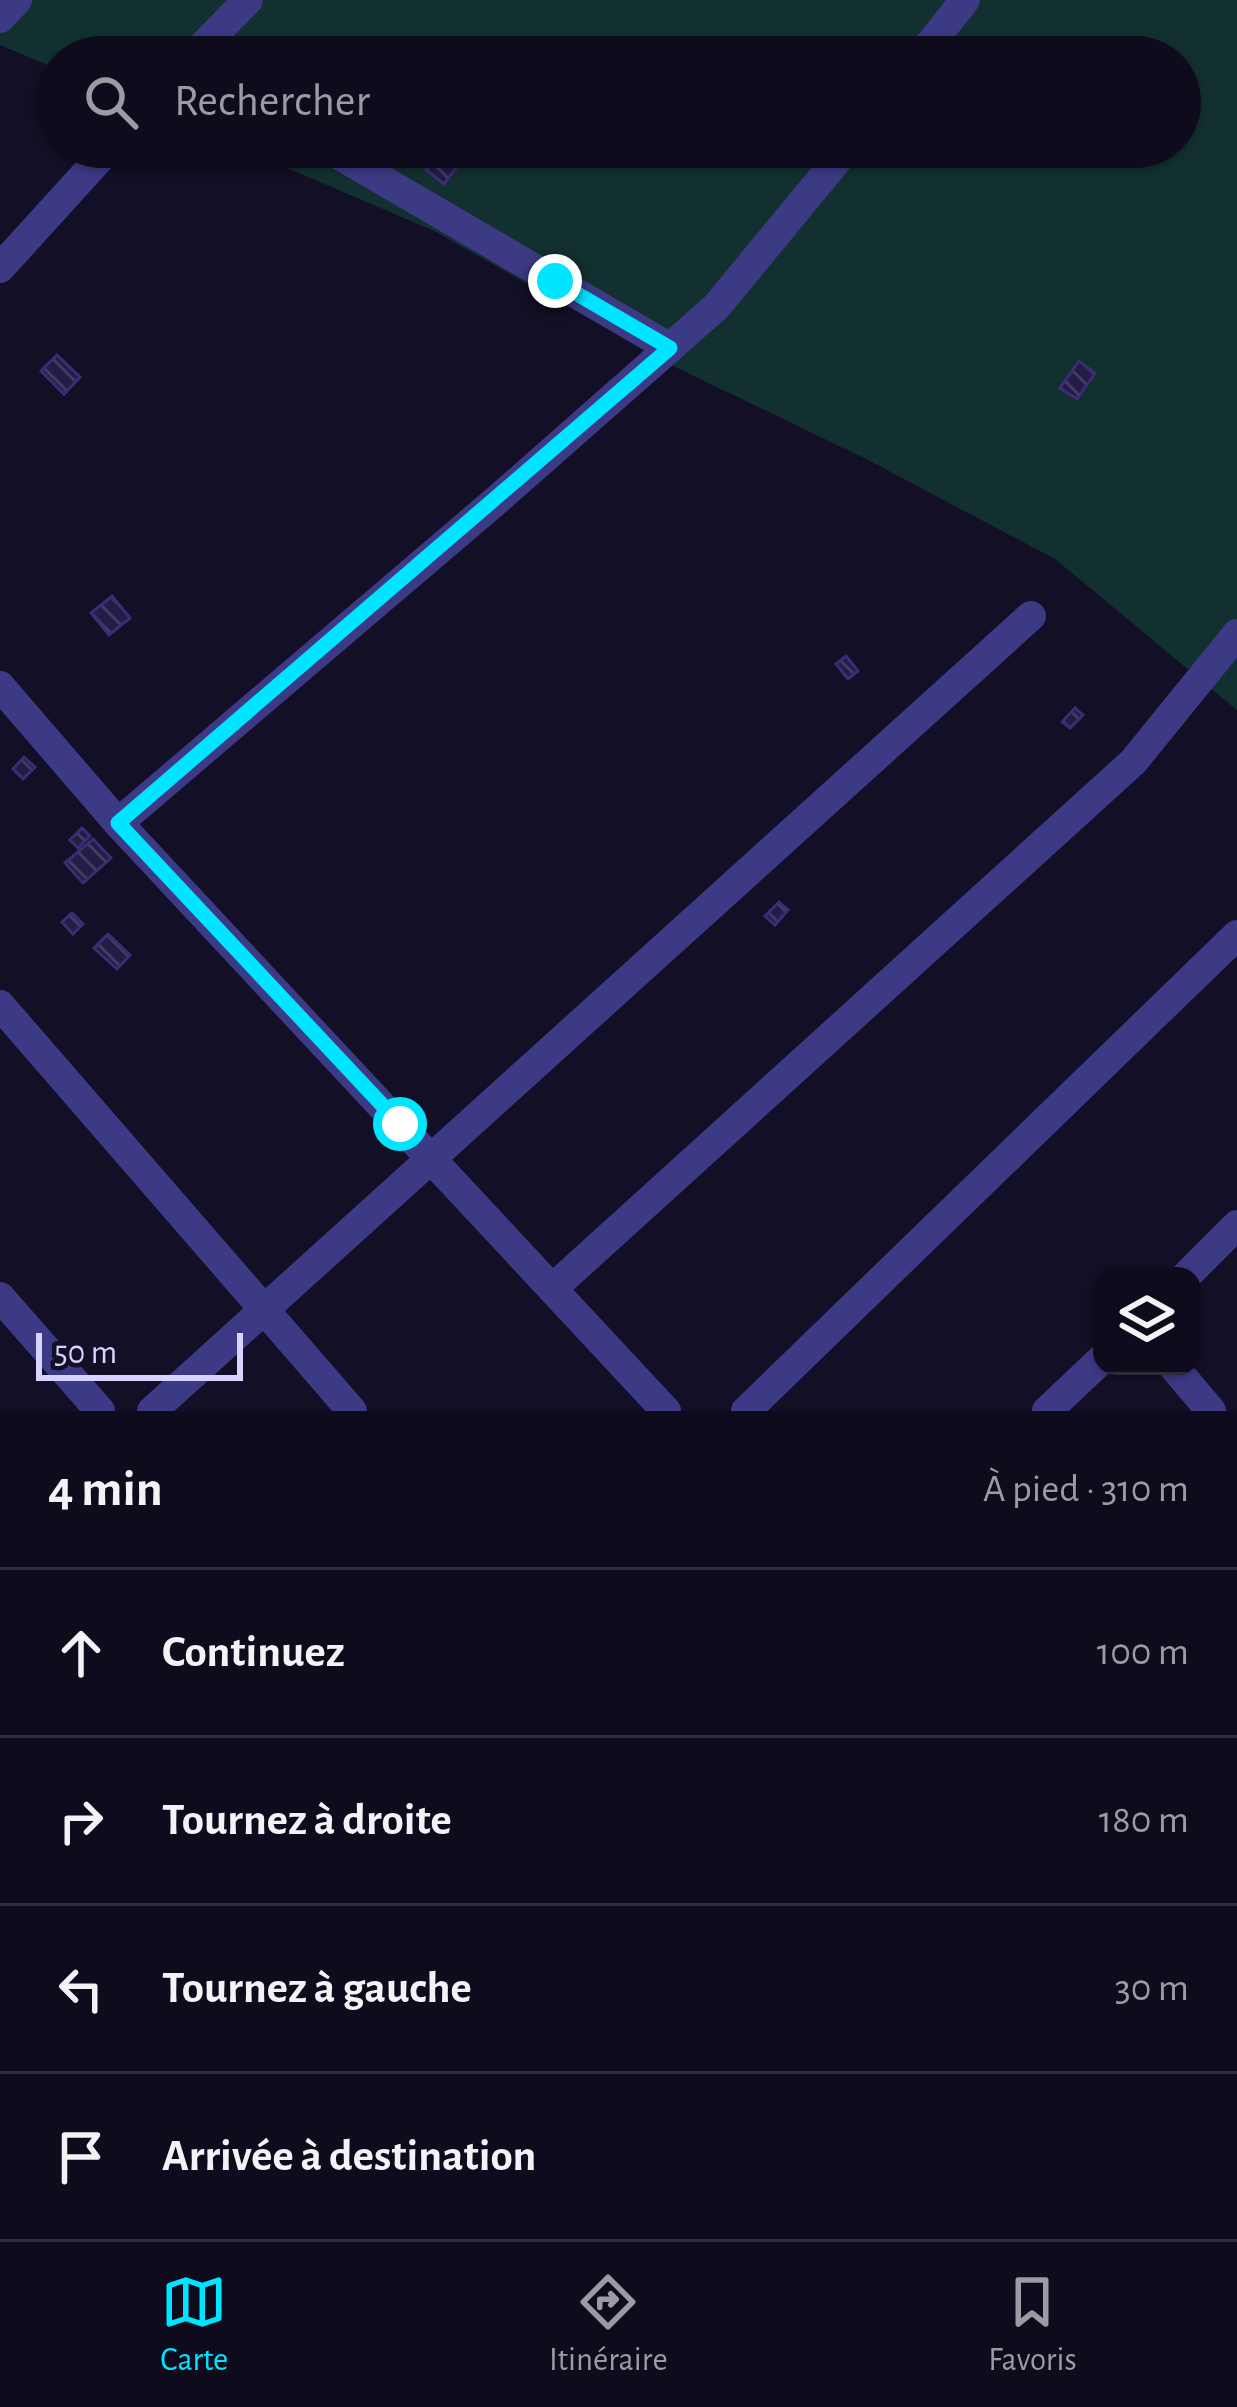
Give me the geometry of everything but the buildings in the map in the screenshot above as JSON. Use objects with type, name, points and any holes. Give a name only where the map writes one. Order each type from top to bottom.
[{"type":"street","points":[[0,18],[17,0]]},
{"type":"street","points":[[213,36],[248,0]]},
{"type":"street","points":[[937,36],[965,0]]},
{"type":"street","points":[[0,268],[91,168]]},
{"type":"street","points":[[362,168],[670,348]]},
{"type":"street","points":[[118,823],[716,307],[831,168]]},
{"type":"street","points":[[152,1411],[1030,616]]},
{"type":"street","points":[[552,1289],[1132,762],[1237,634]]},
{"type":"street","points":[[0,686],[118,823],[666,1411]]},
{"type":"street","points":[[746,1411],[1237,935]]},
{"type":"street","points":[[0,1005],[352,1411]]},
{"type":"street","points":[[1195,1267],[1237,1225]]},
{"type":"street","points":[[0,1298],[100,1411]]},
{"type":"street","points":[[1047,1411],[1093,1368]]},
{"type":"street","points":[[1180,1375],[1210,1411]]},
{"type":"green space","points":[[0,0],[1237,0],[1237,710],[1055,559],[868,460],[669,364],[434,231],[287,168],[1201,168],[1201,36],[36,36],[36,60],[0,45]]},
{"type":"route","points":[[400,1124],[118,823],[670,348],[555,281]]}]
